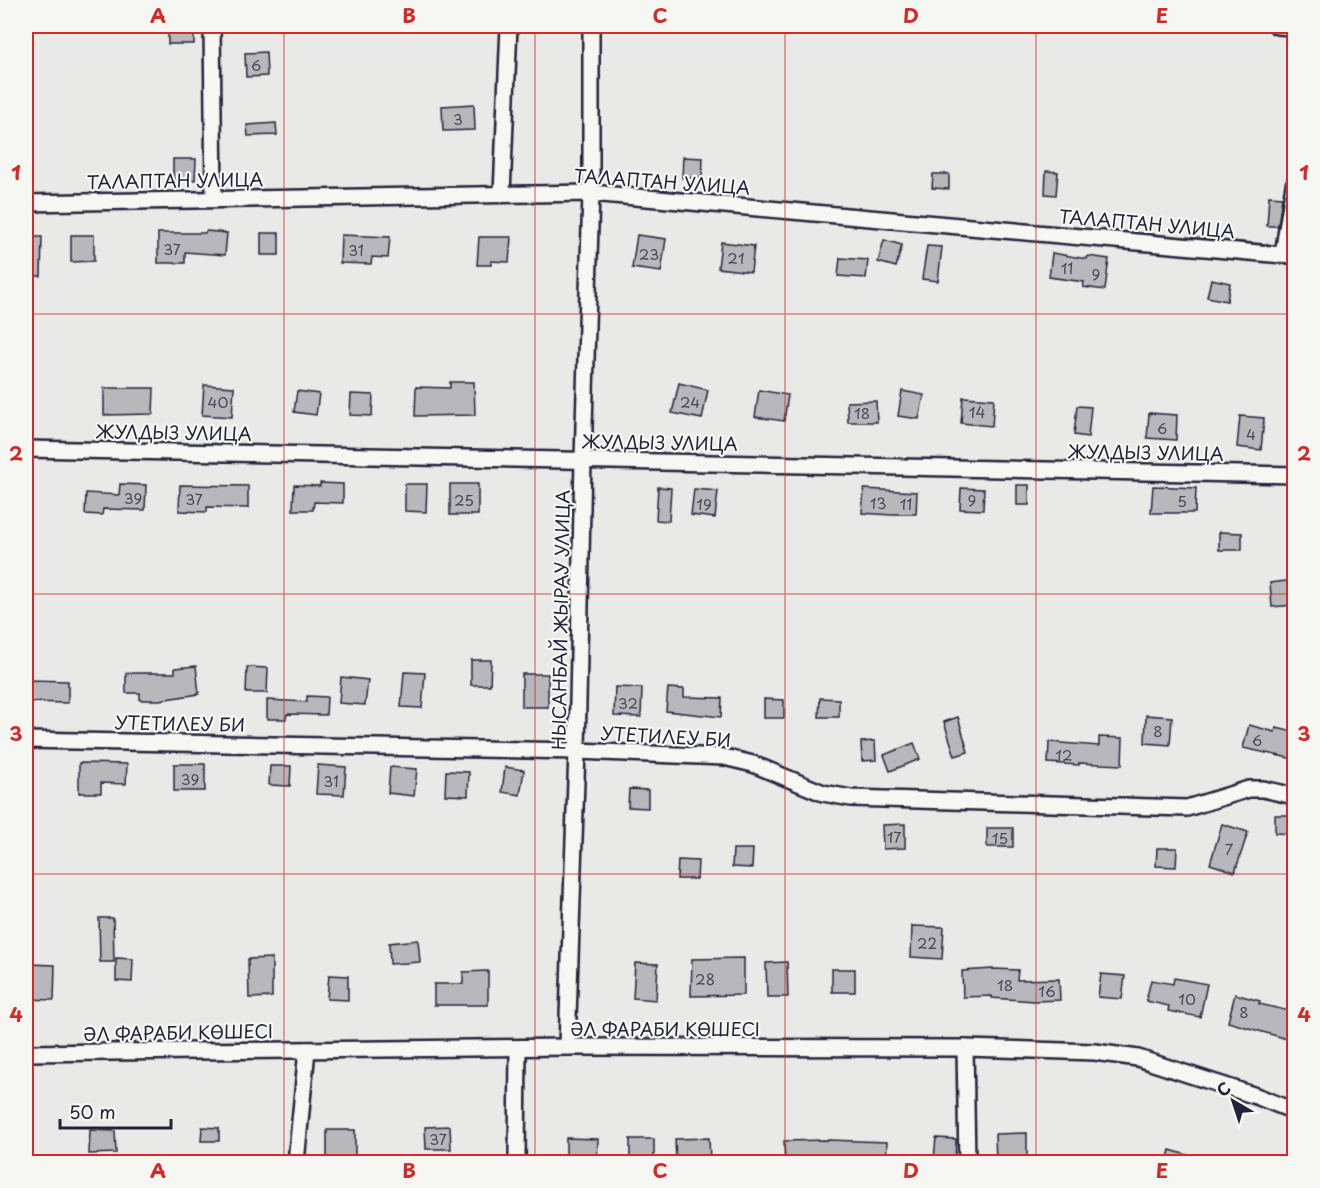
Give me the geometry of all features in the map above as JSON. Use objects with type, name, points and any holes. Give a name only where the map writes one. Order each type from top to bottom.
[{"type":"street","points":[[212,26],[214,199]]},
{"type":"street","points":[[502,194],[508,26]]},
{"type":"street","name":"НЫСАНБАЙ ЖЫРАУ УЛИЦА","points":[[567,1047],[591,193],[591,26]]},
{"type":"street","points":[[1277,26],[1294,27]]},
{"type":"street","points":[[1289,255],[1294,185]]},
{"type":"street","name":"ТАЛАПТАН УЛИЦА","points":[[26,203],[591,193],[1289,255]]},
{"type":"street","name":"ЖУЛДЫЗ УЛИЦА","points":[[26,449],[1294,474]]},
{"type":"street","name":"УТЕТИЛЕУ БИ","points":[[26,740],[577,751],[724,757],[753,764],[823,793],[850,798],[1187,808],[1249,789],[1263,789],[1294,796]]},
{"type":"street","name":"ӘЛ ФАРАБИ КӨШЕСІ","points":[[26,1053],[567,1047],[965,1048],[1095,1052],[1137,1058],[1256,1096],[1294,1111]]},
{"type":"street","points":[[517,1162],[518,1048]]},
{"type":"street","points":[[965,1048],[967,1162]]},
{"type":"street","points":[[296,1162],[307,1050]]},
{"type":"building","points":[[168,26],[194,26],[194,44],[168,44]]},
{"type":"building","points":[[266,52],[267,76],[246,77],[245,53]]},
{"type":"building","points":[[474,104],[475,130],[443,131],[442,106]]},
{"type":"building","points":[[276,123],[277,135],[248,136],[247,125]]},
{"type":"building","points":[[683,157],[703,158],[702,178],[682,178]]},
{"type":"building","points":[[173,159],[196,159],[195,180],[173,179]]},
{"type":"building","points":[[1046,171],[1058,172],[1056,195],[1045,194]]},
{"type":"building","points":[[933,174],[949,174],[949,189],[932,188]]},
{"type":"building","points":[[1269,196],[1282,197],[1278,226],[1267,226]]},
{"type":"building","points":[[206,231],[227,233],[225,255],[185,252],[185,263],[158,263],[158,233],[205,233]]},
{"type":"building","points":[[261,233],[279,233],[279,255],[261,255]]},
{"type":"building","points":[[71,235],[94,235],[94,261],[71,262]]},
{"type":"building","points":[[341,235],[390,237],[388,258],[372,257],[371,264],[340,263]]},
{"type":"building","points":[[637,235],[666,239],[661,272],[632,268]]},
{"type":"building","points":[[26,237],[42,237],[41,276],[26,276]]},
{"type":"building","points":[[479,237],[511,237],[509,262],[491,261],[491,265],[477,265]]},
{"type":"building","points":[[884,240],[902,245],[896,267],[878,262]]},
{"type":"building","points":[[721,242],[754,246],[751,272],[718,268]]},
{"type":"building","points":[[927,246],[942,247],[938,281],[922,279]]},
{"type":"building","points":[[1052,253],[1087,259],[1088,256],[1109,259],[1105,290],[1083,287],[1084,282],[1049,277]]},
{"type":"building","points":[[840,258],[868,260],[866,278],[838,276]]},
{"type":"building","points":[[1211,279],[1230,283],[1227,301],[1207,297]]},
{"type":"building","points":[[450,382],[474,382],[475,415],[415,416],[416,387],[450,388]]},
{"type":"building","points":[[679,383],[708,390],[702,419],[672,413]]},
{"type":"building","points":[[204,385],[234,387],[232,417],[202,415]]},
{"type":"building","points":[[104,388],[154,388],[153,414],[104,415]]},
{"type":"building","points":[[759,390],[788,395],[784,421],[755,417]]},
{"type":"building","points":[[297,391],[319,394],[316,415],[294,412]]},
{"type":"building","points":[[902,391],[924,395],[919,419],[898,416]]},
{"type":"building","points":[[351,394],[373,395],[372,416],[350,415]]},
{"type":"building","points":[[963,397],[994,399],[992,426],[961,423]]},
{"type":"building","points":[[876,401],[877,422],[848,422],[847,402]]},
{"type":"building","points":[[1077,406],[1091,407],[1088,437],[1074,435]]},
{"type":"building","points":[[1149,413],[1177,415],[1176,440],[1147,438]]},
{"type":"building","points":[[1240,416],[1264,418],[1261,450],[1237,447]]},
{"type":"building","points":[[320,483],[343,484],[343,503],[314,502],[313,510],[293,510],[294,485],[320,486]]},
{"type":"building","points":[[120,484],[146,485],[145,510],[103,509],[102,515],[85,514],[86,493],[119,495]]},
{"type":"building","points":[[405,484],[427,484],[426,512],[405,511]]},
{"type":"building","points":[[450,484],[478,484],[478,515],[450,515]]},
{"type":"building","points":[[180,485],[248,486],[248,508],[207,507],[207,512],[179,511]]},
{"type":"building","points":[[1017,485],[1029,485],[1029,505],[1017,505]]},
{"type":"building","points":[[1153,486],[1196,488],[1195,513],[1151,513]]},
{"type":"building","points":[[658,487],[671,488],[669,521],[656,520]]},
{"type":"building","points":[[961,488],[984,489],[983,510],[960,509]]},
{"type":"building","points":[[694,489],[718,491],[715,518],[691,515]]},
{"type":"building","points":[[864,489],[917,492],[916,514],[862,513]]},
{"type":"building","points":[[1219,532],[1242,533],[1242,550],[1219,550]]},
{"type":"building","points":[[1294,580],[1294,605],[1272,607],[1270,583]]},
{"type":"building","points":[[471,660],[491,660],[490,685],[471,685]]},
{"type":"building","points":[[196,666],[199,694],[159,700],[140,700],[140,693],[126,693],[126,673],[175,673],[175,668]]},
{"type":"building","points":[[247,667],[268,668],[267,693],[246,693]]},
{"type":"building","points":[[404,672],[425,673],[422,708],[401,707]]},
{"type":"building","points":[[522,674],[548,674],[548,707],[522,707]]},
{"type":"building","points":[[341,677],[368,680],[365,705],[339,703]]},
{"type":"building","points":[[26,680],[68,681],[68,703],[26,702]]},
{"type":"building","points":[[615,687],[642,688],[641,717],[614,716]]},
{"type":"building","points":[[668,688],[684,689],[684,697],[722,698],[721,717],[666,711]]},
{"type":"building","points":[[307,696],[327,697],[326,715],[287,714],[286,719],[267,719],[267,700],[307,702]]},
{"type":"building","points":[[820,698],[839,699],[839,717],[819,717]]},
{"type":"building","points":[[764,699],[784,700],[784,718],[764,718]]},
{"type":"building","points":[[1146,715],[1172,717],[1170,745],[1145,743]]},
{"type":"building","points":[[958,717],[968,752],[955,756],[944,722]]},
{"type":"building","points":[[1249,725],[1275,732],[1276,728],[1294,732],[1294,759],[1243,748]]},
{"type":"building","points":[[1099,737],[1123,738],[1122,765],[1048,763],[1049,742],[1099,746]]},
{"type":"building","points":[[875,741],[876,760],[862,761],[861,742]]},
{"type":"building","points":[[914,743],[920,759],[890,771],[884,755]]},
{"type":"building","points":[[79,763],[127,764],[126,784],[101,783],[101,793],[79,793]]},
{"type":"building","points":[[174,764],[205,764],[205,791],[174,791]]},
{"type":"building","points":[[318,765],[346,767],[344,795],[316,794]]},
{"type":"building","points":[[270,766],[291,766],[290,786],[269,785]]},
{"type":"building","points":[[390,767],[417,769],[414,796],[388,793]]},
{"type":"building","points":[[505,767],[524,770],[520,795],[502,792]]},
{"type":"building","points":[[446,771],[469,772],[468,796],[445,795]]},
{"type":"building","points":[[629,789],[648,790],[648,808],[628,807]]},
{"type":"building","points":[[1275,815],[1294,815],[1294,834],[1275,833]]},
{"type":"building","points":[[905,824],[905,848],[883,849],[882,825]]},
{"type":"building","points":[[1222,824],[1248,832],[1235,872],[1210,864]]},
{"type":"building","points":[[987,828],[1013,828],[1013,847],[987,847]]},
{"type":"building","points":[[1157,848],[1177,848],[1176,867],[1156,866]]},
{"type":"building","points":[[733,849],[753,849],[752,868],[732,867]]},
{"type":"building","points":[[678,860],[698,861],[697,879],[677,879]]},
{"type":"building","points":[[99,918],[113,918],[114,962],[100,962]]},
{"type":"building","points":[[912,926],[944,927],[942,959],[911,957]]},
{"type":"building","points":[[418,940],[420,962],[390,964],[389,943]]},
{"type":"building","points":[[116,958],[133,959],[132,982],[116,981]]},
{"type":"building","points":[[272,958],[272,997],[249,998],[248,959]]},
{"type":"building","points":[[744,958],[744,995],[691,996],[692,959]]},
{"type":"building","points":[[787,962],[788,997],[767,997],[766,963]]},
{"type":"building","points":[[635,963],[658,964],[656,1000],[633,998]]},
{"type":"building","points":[[27,964],[55,965],[54,1000],[26,999]]},
{"type":"building","points":[[832,969],[855,969],[855,992],[832,992]]},
{"type":"building","points":[[1018,970],[1017,980],[1059,979],[1060,1000],[1035,1001],[992,998],[992,996],[963,997],[962,971]]},
{"type":"building","points":[[488,971],[488,1005],[434,1005],[434,984],[463,984],[463,972]]},
{"type":"building","points":[[1101,974],[1125,976],[1122,999],[1098,997]]},
{"type":"building","points":[[329,975],[348,976],[348,1000],[327,999]]},
{"type":"building","points":[[1174,978],[1207,984],[1200,1017],[1168,1011],[1169,1006],[1146,1001],[1151,980],[1173,984]]},
{"type":"building","points":[[1235,994],[1260,1001],[1259,1004],[1294,1012],[1294,1041],[1228,1022]]},
{"type":"building","points":[[450,1126],[451,1149],[426,1149],[425,1127]]},
{"type":"building","points":[[202,1127],[219,1128],[219,1141],[201,1141]]},
{"type":"building","points":[[90,1130],[115,1131],[116,1153],[89,1154]]},
{"type":"building","points":[[327,1130],[355,1130],[355,1162],[327,1162]]},
{"type":"building","points":[[1027,1133],[1027,1160],[996,1161],[995,1134]]},
{"type":"building","points":[[566,1138],[598,1139],[597,1162],[566,1162]]},
{"type":"building","points":[[709,1138],[710,1162],[676,1162],[675,1139]]},
{"type":"building","points":[[936,1138],[956,1139],[955,1160],[934,1159]]},
{"type":"building","points":[[630,1139],[654,1139],[654,1159],[630,1159]]},
{"type":"building","points":[[784,1141],[887,1142],[886,1162],[785,1162]]},
{"type":"building","points":[[1170,1150],[1202,1159],[1202,1162],[1167,1162]]}]
